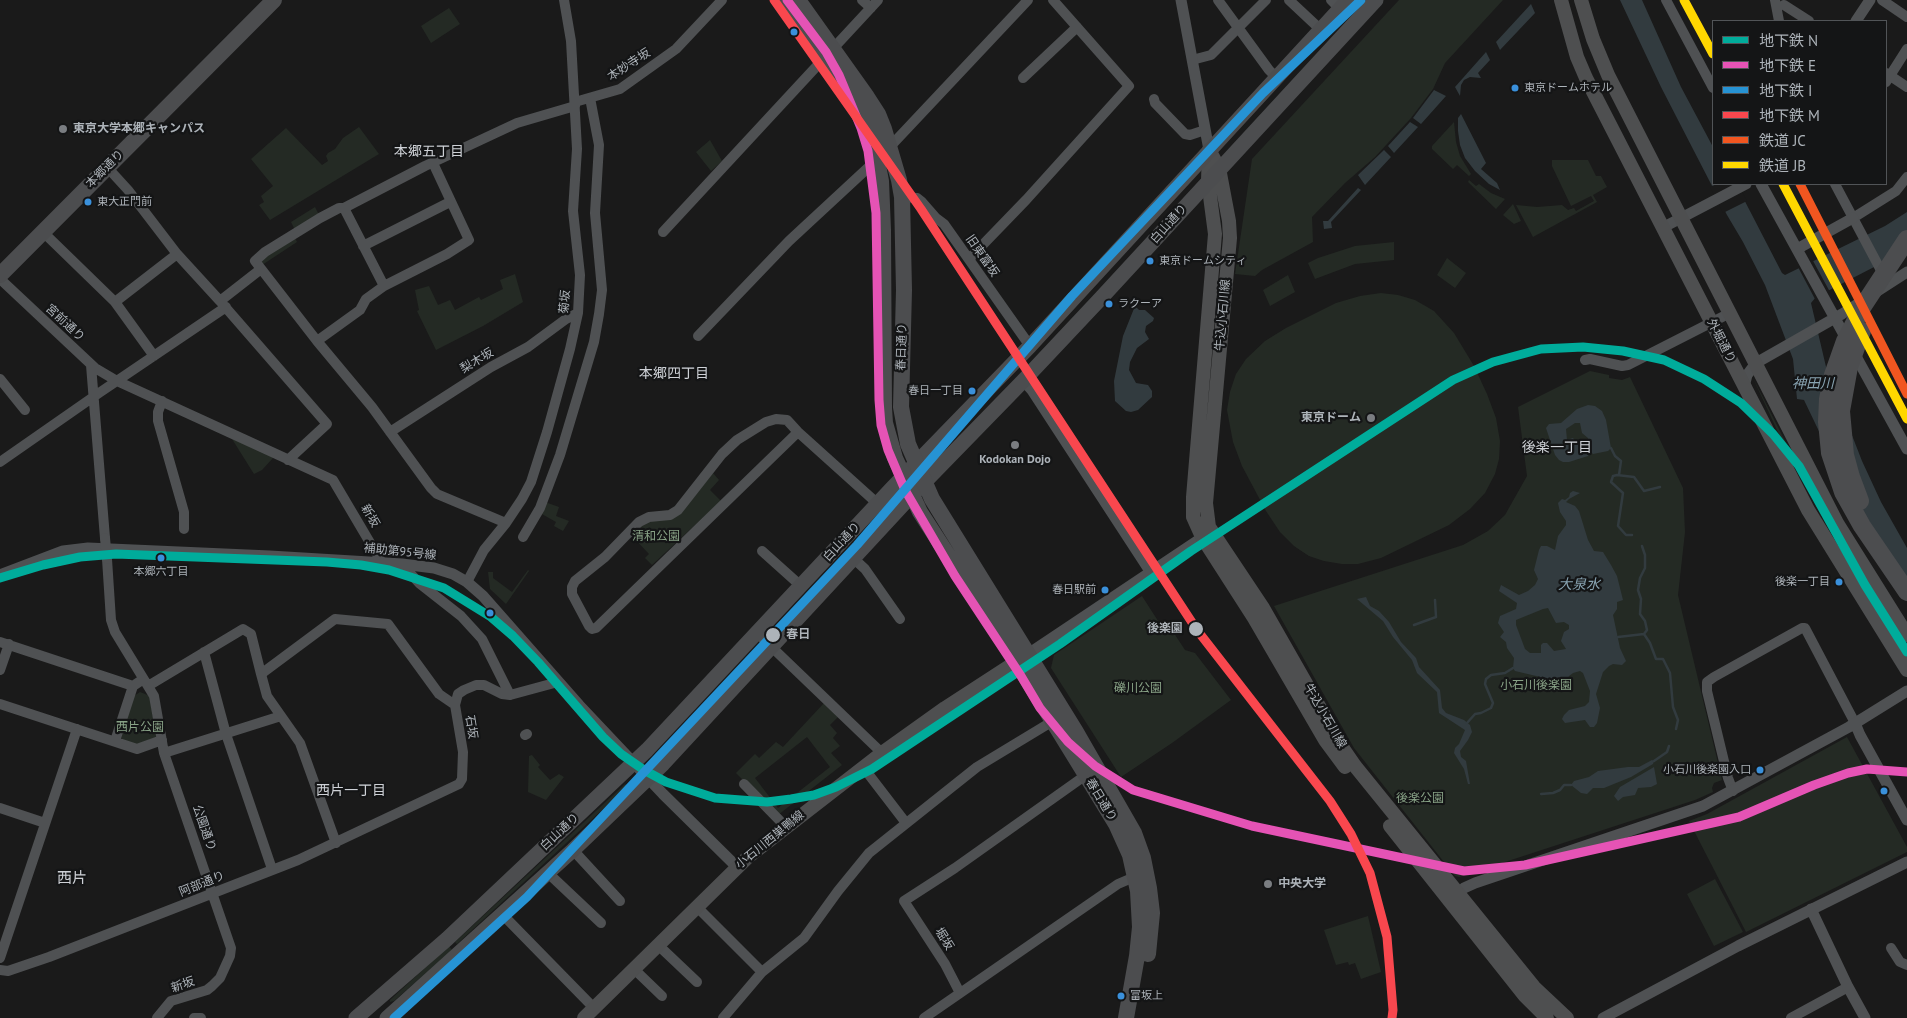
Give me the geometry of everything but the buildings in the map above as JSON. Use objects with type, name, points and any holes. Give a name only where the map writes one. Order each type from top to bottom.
[{"type":"highway","name":"本郷通り","points":[[0,275],[274,0]]},
{"type":"highway","name":"春日通り","points":[[782,0],[873,106],[884,129],[902,197],[904,290],[901,406],[905,433],[916,464],[932,499],[1022,658],[1053,721],[1122,836],[1141,875],[1151,901],[1151,929],[1137,1018]]},
{"type":"highway","name":"春日通り","points":[[798,0],[857,105],[870,134],[877,160],[881,181],[883,230],[884,408],[890,440],[904,477],[925,520],[1022,658],[1127,817],[1142,852],[1139,939],[1126,1018]]},
{"type":"highway","points":[[1907,239],[1863,306],[1845,341],[1833,375],[1828,399],[1827,422],[1831,458],[1843,492],[1862,526],[1907,592]]},
{"type":"highway","points":[[1907,258],[1873,310],[1856,345],[1846,378],[1842,411],[1845,455],[1854,488],[1871,521],[1907,575]]},
{"type":"main road","name":"白山通り","points":[[388,1018],[503,915],[648,778],[924,482],[1023,381],[1376,0]]},
{"type":"main road","name":"外堀通り","points":[[1561,0],[1577,57],[1586,78],[1662,228],[1808,510],[1907,670]]},
{"type":"main road","name":"外堀通り","points":[[1581,0],[1593,39],[1608,75],[1681,218],[1843,534],[1907,636]]},
{"type":"main road","name":"白山通り","points":[[356,1018],[447,939],[634,763],[1030,346],[1321,30],[1340,3]]},
{"type":"main road","name":"牛込小石川線","points":[[1206,534],[1206,503],[1230,238],[1219,168],[1209,150]]},
{"type":"main road","name":"牛込小石川線","points":[[1209,150],[1208,181],[1215,234],[1193,509],[1195,524],[1206,534],[1333,752],[1452,897],[1534,988],[1567,1018]]},
{"type":"main road","points":[[1828,544],[1843,534]]},
{"type":"main road","name":"小石川西巣鴨線","points":[[584,1018],[737,867],[882,753],[945,708],[1022,658]]},
{"type":"main road","name":"牛込小石川線","points":[[1452,897],[1524,995],[1547,1018]]},
{"type":"street","name":"菊坂","points":[[467,582],[484,550],[506,523],[531,482],[547,432],[578,313],[580,275],[574,223],[577,164],[575,104],[571,40],[564,0]]},
{"type":"street","name":"本妙寺坂","points":[[261,269],[255,261],[259,256],[339,208],[344,208],[425,166],[516,123],[620,89],[676,49],[722,0]]},
{"type":"street","points":[[663,232],[874,4],[862,0]]},
{"type":"street","points":[[698,336],[789,241],[890,147],[1028,0]]},
{"type":"street","points":[[968,259],[1026,200],[1128,86],[1053,0]]},
{"type":"street","points":[[1181,0],[1209,150]]},
{"type":"street","points":[[1218,0],[1268,70],[1276,77]]},
{"type":"street","points":[[1192,60],[1211,55],[1266,0]]},
{"type":"street","points":[[1289,0],[1321,30]]},
{"type":"street","points":[[1666,0],[1712,86]]},
{"type":"street","points":[[1857,20],[1870,0]]},
{"type":"street","points":[[1882,0],[1907,17]]},
{"type":"street","points":[[1779,20],[1781,3],[1807,20]]},
{"type":"street","points":[[1023,78],[1076,27]]},
{"type":"street","points":[[1907,49],[1887,77],[1907,87]]},
{"type":"street","points":[[523,538],[540,508],[560,455],[594,342],[599,314],[602,290],[595,213],[599,145],[590,98]]},
{"type":"street","points":[[1154,99],[1155,103],[1185,134],[1190,135],[1205,130]]},
{"type":"street","points":[[317,341],[360,310],[366,299],[384,286],[447,254],[469,240],[433,163]]},
{"type":"street","points":[[107,167],[128,190],[177,254],[327,424],[288,460]]},
{"type":"street","points":[[1797,249],[1853,218],[1896,191],[1907,177]]},
{"type":"street","points":[[1762,185],[1907,448]]},
{"type":"street","points":[[1836,185],[1889,284]]},
{"type":"street","points":[[1662,228],[1743,186]]},
{"type":"street","name":"旧東富坂","points":[[902,197],[917,198],[944,224],[1030,346]]},
{"type":"street","points":[[363,246],[450,202]]},
{"type":"street","points":[[344,208],[384,286]]},
{"type":"street","points":[[43,232],[115,302],[154,356]]},
{"type":"street","points":[[115,302],[177,254]]},
{"type":"street","points":[[0,462],[154,356],[223,304],[261,269],[372,407],[422,478],[437,494],[506,523]]},
{"type":"street","points":[[1747,391],[1745,384],[1746,375],[1756,364],[1907,272]]},
{"type":"street","name":"宮前通り","points":[[0,279],[91,365],[117,381],[336,482]]},
{"type":"street","name":"梨木坂","points":[[390,432],[456,389],[528,346],[566,318],[578,313]]},
{"type":"street","points":[[1585,360],[1590,359],[1622,366],[1628,365],[1730,313]]},
{"type":"street","name":"公園通り","points":[[91,365],[111,620],[115,632],[154,696],[164,752],[231,948],[230,956],[220,978]]},
{"type":"street","points":[[0,379],[25,410]]},
{"type":"street","points":[[1023,381],[1032,391],[1150,572]]},
{"type":"street","points":[[162,401],[158,412],[158,421],[184,512],[184,530]]},
{"type":"street","points":[[798,432],[596,628],[592,629],[589,626],[572,594],[572,587],[575,581],[605,557],[631,528],[649,517],[670,515],[678,510],[722,454],[736,440],[753,428],[766,422],[783,418],[787,420],[878,504]]},
{"type":"street","name":"新坂","points":[[336,482],[382,563]]},
{"type":"street","points":[[1022,658],[1206,534]]},
{"type":"street","name":"補助第95号線","points":[[0,575],[51,555],[80,548],[276,556],[402,564],[434,568],[453,574],[467,582],[494,608],[558,682],[648,778],[737,867]]},
{"type":"street","points":[[762,551],[801,586]]},
{"type":"street","points":[[853,558],[865,569],[900,619]]},
{"type":"street","points":[[402,564],[420,583],[461,616],[482,639],[510,694],[558,682]]},
{"type":"street","points":[[261,674],[335,619],[388,624],[439,694],[455,705]]},
{"type":"street","points":[[0,670],[4,643],[133,686],[146,682],[204,652],[243,628],[251,634],[267,696],[300,743],[336,843]]},
{"type":"street","points":[[1733,791],[1728,778],[1706,686],[1707,682],[1805,628],[1907,820]]},
{"type":"street","points":[[757,633],[882,753]]},
{"type":"street","points":[[204,652],[226,734],[272,869]]},
{"type":"street","name":"石坂","points":[[408,808],[459,784],[462,779],[463,752],[455,705],[458,694],[476,685],[484,685],[502,694],[510,694]]},
{"type":"street","points":[[114,742],[133,686]]},
{"type":"street","points":[[1452,897],[1475,883],[1702,806],[1733,791],[1855,723],[1907,691]]},
{"type":"street","points":[[0,704],[137,749],[162,740]]},
{"type":"street","points":[[164,752],[281,716]]},
{"type":"street","points":[[723,1018],[762,972],[804,938],[838,891],[869,853],[977,767],[1053,721]]},
{"type":"street","points":[[0,958],[77,730]]},
{"type":"street","points":[[863,767],[906,823]]},
{"type":"street","name":"堀坂","points":[[960,993],[945,964],[904,901],[955,868],[1086,775]]},
{"type":"street","points":[[744,784],[786,827]]},
{"type":"street","points":[[0,808],[45,823]]},
{"type":"street","name":"阿部通り","points":[[0,970],[8,970],[49,958],[298,860],[408,808]]},
{"type":"street","points":[[573,850],[620,901]]},
{"type":"street","points":[[1602,1018],[1811,909],[1907,862]]},
{"type":"street","points":[[548,873],[601,922]]},
{"type":"street","points":[[924,1018],[1118,884],[1141,875]]},
{"type":"street","points":[[697,907],[762,972]]},
{"type":"street","points":[[1811,909],[1865,1018]]},
{"type":"street","points":[[503,915],[594,1008]]},
{"type":"street","points":[[658,945],[697,982]]},
{"type":"street","points":[[1892,948],[1900,962],[1907,965]]},
{"type":"street","points":[[634,969],[662,996]]},
{"type":"street","name":"新坂","points":[[158,1018],[172,1001],[207,990],[220,978]]},
{"type":"street","points":[[1791,1018],[1848,987]]},
{"type":"street","points":[[375,1002],[388,1018]]},
{"type":"street","points":[[194,1018],[200,1018]]},
{"type":"green space","points":[[1399,0],[1503,0],[1445,63],[1433,89],[1411,118],[1375,157],[1345,183],[1312,217],[1313,242],[1262,270],[1255,276],[1235,274],[1252,159]]},
{"type":"green space","points":[[449,8],[460,24],[431,43],[421,26]]},
{"type":"green space","points":[[1454,122],[1456,142],[1460,156],[1471,174],[1469,176],[1457,165],[1453,169],[1432,149],[1432,146]]},
{"type":"green space","points":[[359,127],[379,154],[270,220],[259,205],[264,202],[261,196],[273,186],[251,159],[286,128],[322,165],[328,161],[326,156],[328,153],[335,149],[343,138]]},
{"type":"green space","points":[[710,140],[722,161],[711,171],[696,152]]},
{"type":"green space","points":[[1552,160],[1588,160],[1596,176],[1601,176],[1607,187],[1593,195],[1597,202],[1533,237],[1516,205],[1537,207],[1562,205],[1568,210],[1574,208],[1576,211],[1594,201],[1591,196],[1571,206],[1552,166]]},
{"type":"green space","points":[[1469,180],[1476,186],[1479,184],[1491,193],[1505,199],[1496,209],[1468,182]]},
{"type":"green space","points":[[1513,204],[1521,221],[1514,224],[1503,215]]},
{"type":"green space","points":[[315,207],[319,215],[295,230],[291,222]]},
{"type":"green space","points":[[295,238],[297,242],[262,265],[262,257]]},
{"type":"green space","points":[[1394,242],[1394,260],[1355,264],[1315,279],[1308,263],[1355,246]]},
{"type":"green space","points":[[1447,258],[1466,273],[1455,288],[1437,275]]},
{"type":"green space","points":[[515,274],[523,302],[483,326],[436,350],[417,311],[419,310],[415,290],[429,286],[438,305],[450,300],[455,310],[479,297],[481,300],[503,289],[500,280]]},
{"type":"green space","points":[[1288,275],[1295,292],[1270,306],[1263,290]]},
{"type":"green space","name":"東京ドーム","points":[[1381,293],[1415,300],[1434,311],[1454,333],[1474,366],[1496,418],[1500,441],[1499,459],[1495,474],[1485,493],[1470,509],[1449,525],[1381,558],[1358,564],[1324,561],[1309,556],[1294,546],[1280,532],[1266,511],[1242,466],[1233,442],[1227,410],[1230,392],[1236,374],[1246,359],[1265,341],[1286,328],[1336,303],[1360,296]]},
{"type":"green space","name":"小石川後楽園","points":[[1590,371],[1609,375],[1609,378],[1622,380],[1630,377],[1683,488],[1685,532],[1678,595],[1722,780],[1714,783],[1713,792],[1695,800],[1459,877],[1455,876],[1354,748],[1274,606],[1463,545],[1488,531],[1505,515],[1527,476],[1518,407]]},
{"type":"green space","points":[[1752,376],[1813,496],[1830,531],[1789,456]]},
{"type":"green space","points":[[232,439],[273,455],[273,458],[262,470],[254,474]]},
{"type":"green space","name":"清和公園","points":[[713,473],[719,480],[710,490],[721,501],[652,565],[645,558],[649,554],[630,534],[644,523],[655,520],[694,497]]},
{"type":"green space","points":[[545,502],[559,507],[556,516],[569,521],[563,531],[554,526],[556,522],[540,513]]},
{"type":"green space","points":[[528,570],[506,604],[490,589],[488,572],[493,572],[493,578],[512,592]]},
{"type":"green space","name":"礫川公園","points":[[1142,596],[1160,624],[1166,621],[1185,650],[1195,653],[1231,700],[1121,777],[1051,668],[1054,655]]},
{"type":"green space","name":"西片公園","points":[[140,692],[150,696],[156,737],[136,746],[124,742],[121,737],[134,696]]},
{"type":"green space","points":[[824,703],[839,716],[830,725],[837,733],[833,738],[840,746],[831,753],[842,765],[778,815],[736,773],[755,754],[759,758],[776,742],[783,747]],"holes":[[[807,737],[830,767],[778,808],[755,778]]]},
{"type":"green space","points":[[1847,737],[1907,847],[1907,852],[1746,932],[1689,821],[1707,814]]},
{"type":"green space","points":[[532,755],[540,765],[538,767],[550,780],[559,774],[564,777],[546,800],[528,792],[529,756]]},
{"type":"green space","points":[[625,784],[628,786],[457,944],[455,942]]},
{"type":"green space","points":[[1715,879],[1743,932],[1714,946],[1687,894]]},
{"type":"green space","points":[[1368,916],[1381,972],[1361,979],[1355,963],[1349,965],[1348,962],[1336,965],[1324,930]]},
{"type":"green space","points":[[449,946],[452,950],[394,1001],[390,1002],[390,1000]]},
{"type":"water","name":"神田川","points":[[1620,0],[1642,0],[1681,87],[1712,145],[1712,185],[1737,185],[1782,273],[1785,275],[1885,226],[1907,212],[1907,250],[1816,297],[1811,303],[1827,371],[1862,461],[1881,502],[1907,548],[1907,591],[1838,471],[1804,400],[1797,399],[1793,359],[1765,285],[1727,215],[1661,87]]},
{"type":"water","points":[[1531,4],[1535,13],[1500,50],[1496,42]]},
{"type":"water","points":[[1486,52],[1490,60],[1478,73],[1481,78],[1470,77],[1464,80],[1461,85],[1460,96],[1455,87]]},
{"type":"water","points":[[1434,90],[1446,96],[1421,124],[1413,118]]},
{"type":"water","points":[[1461,114],[1486,163],[1481,169],[1497,183],[1500,190],[1489,184],[1465,158],[1460,145],[1458,131],[1458,118]]},
{"type":"water","points":[[1410,122],[1418,127],[1394,153],[1388,146]]},
{"type":"water","points":[[1384,150],[1391,157],[1365,185],[1358,175]]},
{"type":"water","points":[[1358,188],[1361,190],[1331,222],[1332,228],[1324,229],[1323,221],[1328,221]]},
{"type":"water","points":[[1135,306],[1139,310],[1145,310],[1154,318],[1146,326],[1145,332],[1149,339],[1137,348],[1130,362],[1129,370],[1136,383],[1148,385],[1152,391],[1152,397],[1138,410],[1131,412],[1126,411],[1115,401],[1114,381],[1123,336]]},
{"type":"water","points":[[1588,405],[1595,406],[1602,411],[1606,420],[1611,448],[1608,451],[1593,454],[1591,452],[1588,456],[1563,462],[1555,455],[1546,428],[1549,424],[1561,423],[1577,409]],"holes":[[[1575,423],[1580,423],[1582,433],[1588,438],[1589,446],[1577,444],[1573,438],[1567,440],[1566,429]]]},
{"type":"water","name":"大泉水","points":[[1573,491],[1580,493],[1566,502],[1575,506],[1579,511],[1588,540],[1594,551],[1603,552],[1611,565],[1617,576],[1623,600],[1617,602],[1617,609],[1613,615],[1620,648],[1626,661],[1622,665],[1613,664],[1603,672],[1596,694],[1600,708],[1597,723],[1594,727],[1590,727],[1585,720],[1565,723],[1562,719],[1569,710],[1585,706],[1589,702],[1590,691],[1583,673],[1580,671],[1573,673],[1569,676],[1566,684],[1561,685],[1549,679],[1515,671],[1513,668],[1514,658],[1507,648],[1506,642],[1500,637],[1504,632],[1498,623],[1500,616],[1516,609],[1517,603],[1499,591],[1501,585],[1519,595],[1535,585],[1538,579],[1534,570],[1539,550],[1541,546],[1547,546],[1555,550],[1558,536],[1566,525],[1558,503],[1562,499],[1565,500],[1569,497]],"holes":[[[1548,608],[1556,623],[1564,622],[1569,625],[1569,629],[1564,632],[1561,641],[1566,649],[1554,651],[1547,643],[1541,645],[1541,653],[1530,653],[1525,649],[1516,620]]]},
{"type":"water","points":[[1366,597],[1370,606],[1379,611],[1389,622],[1401,642],[1416,658],[1419,667],[1440,690],[1442,708],[1446,713],[1464,720],[1470,725],[1472,732],[1460,751],[1461,757],[1466,761],[1470,784],[1468,784],[1464,769],[1454,753],[1465,730],[1439,713],[1437,692],[1417,673],[1412,660],[1393,637],[1383,621],[1357,599]]},
{"type":"water","points":[[1652,760],[1654,761],[1653,764],[1631,777],[1604,788],[1593,788],[1587,794],[1581,793],[1571,785],[1574,781],[1589,777],[1598,771],[1639,767]]},
{"type":"water","points":[[1654,767],[1657,784],[1651,787],[1638,788],[1635,795],[1623,797],[1618,801],[1614,796],[1620,787]]},
{"type":"pier","points":[[1715,185],[1739,185],[1747,201],[1723,213],[1710,187]]},
{"type":"pier","points":[[1812,259],[1830,292],[1816,301],[1798,267]]},
{"type":"waterway","points":[[1611,448],[1615,456],[1621,461],[1619,475]]},
{"type":"waterway","points":[[1632,535],[1626,535],[1618,526],[1623,493],[1611,482],[1613,476],[1634,477],[1644,491],[1660,487]]},
{"type":"waterway","points":[[1618,637],[1644,634],[1647,630],[1645,621],[1640,614],[1641,599],[1638,590],[1640,578],[1645,568],[1645,555],[1642,546]]},
{"type":"waterway","points":[[1414,625],[1436,617],[1435,600]]},
{"type":"waterway","points":[[1644,634],[1650,643],[1656,659],[1663,659],[1670,673],[1673,707],[1678,720],[1676,729]]},
{"type":"waterway","points":[[1467,723],[1475,714],[1491,708],[1493,703],[1485,684],[1486,679],[1491,675],[1505,673],[1513,668]]},
{"type":"waterway","points":[[1654,761],[1667,752],[1669,746]]},
{"type":"waterway","points":[[1541,794],[1553,793],[1560,790],[1564,785],[1571,785]]},
{"type":"metro line","name":"M","points":[[774,0],[921,209],[1197,630],[1330,801],[1351,834],[1370,873],[1387,937],[1392,1018]]},
{"type":"metro line","name":"E","points":[[787,0],[826,52],[839,75],[861,128],[868,151],[876,213],[879,400],[881,425],[888,450],[905,490],[955,576],[1040,708],[1068,742],[1095,766],[1133,790],[1252,826],[1464,871],[1525,865],[1739,817],[1814,785],[1848,773],[1867,769],[1907,772]]},
{"type":"metro line","name":"I","points":[[394,1018],[527,897],[857,545],[1072,296],[1263,93],[1361,0]]},
{"type":"metro line","name":"N","points":[[0,578],[43,565],[80,557],[116,554],[327,562],[389,570],[444,588],[491,617],[538,662],[603,737],[621,754],[644,770],[666,782],[715,798],[767,802],[791,799],[814,795],[836,787],[872,769],[1060,644],[1191,551],[1453,380],[1493,362],[1541,349],[1583,347],[1623,351],[1664,360],[1704,379],[1741,403],[1773,434],[1799,466],[1865,585],[1907,652]]},
{"type":"rail line","name":"JB","points":[[1684,0],[1712,52]]},
{"type":"rail line","name":"JB","points":[[1784,185],[1907,419]]},
{"type":"rail line","name":"JC","points":[[1801,185],[1907,394]]},
{"type":"place","name":"東京ドームホテル","points":[[1515,88]]},
{"type":"place","name":"東京大学本郷キャンパス","points":[[63,129]]},
{"type":"place","name":"東大正門前","points":[[88,202]]},
{"type":"place","name":"東京ドームシティ","points":[[1150,261]]},
{"type":"place","name":"ラクーア","points":[[1109,304]]},
{"type":"place","name":"春日一丁目","points":[[972,391]]},
{"type":"place","name":"東京ドーム","points":[[1371,418]]},
{"type":"place","name":"Kodokan Dojo","points":[[1015,445]]},
{"type":"place","name":"本郷六丁目","points":[[161,558]]},
{"type":"place","name":"後楽一丁目","points":[[1839,582]]},
{"type":"place","name":"春日駅前","points":[[1105,590]]},
{"type":"place","name":"後楽園","points":[[1196,629]]},
{"type":"place","name":"春日","points":[[773,635]]},
{"type":"place","name":"小石川後楽園入口","points":[[1760,770]]},
{"type":"place","name":"中央大学","points":[[1268,884]]},
{"type":"place","name":"富坂上","points":[[1121,996]]},
{"type":"district","name":"本郷五丁目","points":[[429,152]]},
{"type":"district","name":"本郷四丁目","points":[[674,374]]},
{"type":"district","name":"後楽一丁目","points":[[1557,448]]},
{"type":"district","name":"西片一丁目","points":[[351,791]]},
{"type":"district","name":"西片","points":[[72,879]]},
{"type":"park label","name":"後楽公園","points":[[1420,799]]}]
